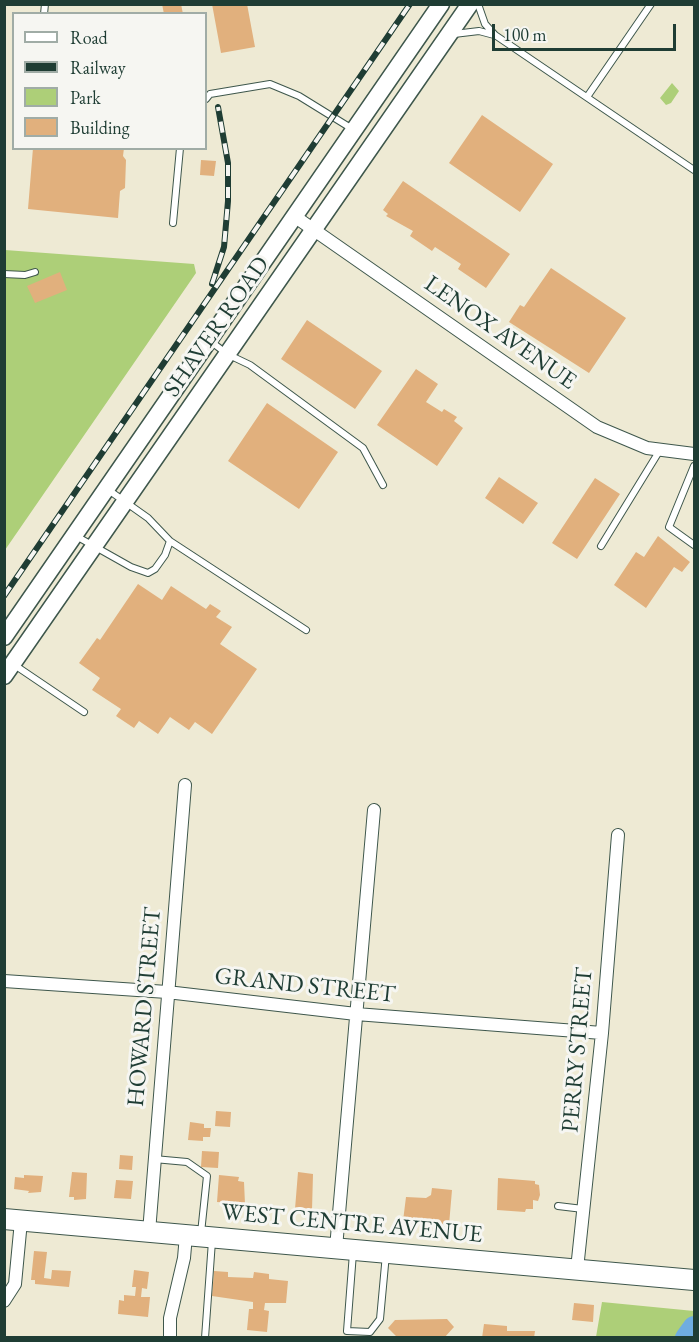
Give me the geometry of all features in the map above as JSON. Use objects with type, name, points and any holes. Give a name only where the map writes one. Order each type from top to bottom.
[{"type":"main road","name":"SHAVER ROAD","points":[[4,637],[441,4]]},
{"type":"main road","name":"SHAVER ROAD","points":[[9,670],[470,4]]},
{"type":"main road","name":"WEST CENTRE AVENUE","points":[[13,1220],[694,1280]]},
{"type":"street","name":"LENOX AVENUE","points":[[294,216],[597,427],[632,442],[660,450],[694,454]]},
{"type":"street","name":"HOWARD STREET","points":[[149,1232],[185,784]]},
{"type":"street","points":[[345,1249],[356,1014],[374,810]]},
{"type":"street","name":"PERRY STREET","points":[[577,1269],[602,1033],[618,835]]},
{"type":"street","name":"GRAND STREET","points":[[4,981],[167,992],[356,1014],[602,1033]]},
{"type":"street","points":[[4,1301],[15,1284],[13,1220]]},
{"type":"street","points":[[170,1338],[170,1318],[184,1258],[200,1236]]},
{"type":"lane","points":[[478,4],[485,24],[495,35],[694,170]]},
{"type":"lane","points":[[587,97],[651,4]]},
{"type":"lane","points":[[447,36],[472,31],[495,35]]},
{"type":"lane","points":[[207,96],[270,84],[299,96],[354,130]]},
{"type":"lane","points":[[173,224],[180,150]]},
{"type":"lane","points":[[4,274],[35,272]]},
{"type":"lane","points":[[209,340],[227,354],[250,365],[363,448],[383,485]]},
{"type":"lane","points":[[601,546],[660,450]]},
{"type":"lane","points":[[694,466],[669,527],[694,545]]},
{"type":"lane","points":[[107,488],[148,518],[170,541],[306,630]]},
{"type":"lane","points":[[75,535],[131,567],[148,573],[155,569],[165,555],[170,541]]},
{"type":"lane","points":[[9,670],[84,712]]},
{"type":"lane","points":[[154,1159],[187,1162],[207,1176],[200,1236],[205,1338]]},
{"type":"lane","points":[[558,1206],[584,1209]]},
{"type":"lane","points":[[345,1249],[347,1331],[370,1332],[380,1319],[387,1252]]},
{"type":"green space","points":[[672,83],[679,91],[671,103],[666,105],[660,98]]},
{"type":"green space","points":[[5,250],[194,264],[196,273],[5,550]]},
{"type":"green space","points":[[602,1302],[694,1311],[694,1337],[596,1337]]},
{"type":"building","points":[[162,4],[181,4],[183,12],[164,12]]},
{"type":"building","points":[[212,4],[247,4],[255,47],[221,53]]},
{"type":"building","points":[[482,115],[553,164],[520,212],[449,163]]},
{"type":"building","points":[[33,150],[124,150],[123,156],[126,160],[125,188],[120,191],[118,218],[28,209]]},
{"type":"building","points":[[201,160],[216,161],[214,176],[200,175]]},
{"type":"building","points":[[403,181],[510,254],[486,288],[458,269],[461,264],[435,247],[432,251],[410,236],[413,231],[386,216],[388,214],[383,210]]},
{"type":"building","points":[[551,268],[626,318],[589,373],[509,322],[520,305],[524,307]]},
{"type":"building","points":[[60,272],[67,290],[35,303],[27,286]]},
{"type":"building","points":[[307,320],[382,371],[355,409],[281,359]]},
{"type":"building","points":[[416,369],[438,384],[426,402],[442,412],[444,409],[457,417],[454,421],[463,428],[437,466],[377,425]]},
{"type":"building","points":[[267,403],[338,452],[299,509],[228,461]]},
{"type":"building","points":[[499,477],[538,503],[523,524],[485,498]]},
{"type":"building","points":[[595,478],[620,494],[577,559],[552,543]]},
{"type":"building","points":[[658,536],[690,562],[682,572],[674,567],[646,608],[614,585],[636,552],[644,557]]},
{"type":"building","points":[[138,584],[162,600],[171,586],[206,609],[210,604],[221,611],[216,617],[232,627],[220,644],[257,669],[212,734],[195,722],[189,730],[170,717],[158,734],[139,721],[134,728],[116,716],[121,709],[92,690],[100,678],[79,663],[97,638],[100,640]]},
{"type":"building","points":[[216,1111],[231,1112],[230,1127],[215,1126]]},
{"type":"building","points":[[190,1122],[204,1124],[204,1128],[211,1128],[210,1137],[203,1137],[203,1141],[188,1140]]},
{"type":"building","points":[[202,1151],[219,1152],[218,1168],[201,1167]]},
{"type":"building","points":[[120,1155],[133,1156],[132,1170],[119,1169]]},
{"type":"building","points":[[72,1172],[87,1173],[86,1199],[74,1200],[74,1197],[69,1197]]},
{"type":"building","points":[[298,1172],[313,1174],[312,1210],[295,1209]]},
{"type":"building","points":[[24,1175],[43,1176],[41,1192],[28,1193],[29,1191],[14,1189],[15,1177],[24,1178]]},
{"type":"building","points":[[219,1175],[239,1177],[238,1181],[244,1182],[245,1204],[217,1202]]},
{"type":"building","points":[[498,1178],[535,1181],[535,1184],[539,1185],[540,1195],[538,1201],[533,1200],[533,1209],[526,1209],[525,1212],[497,1210]]},
{"type":"building","points":[[116,1180],[133,1181],[131,1199],[114,1198]]},
{"type":"building","points":[[432,1188],[452,1190],[449,1225],[403,1221],[406,1197],[426,1198],[431,1195]]},
{"type":"building","points":[[34,1251],[47,1252],[44,1278],[51,1279],[52,1270],[71,1271],[69,1287],[35,1284],[35,1280],[31,1280]]},
{"type":"building","points":[[134,1270],[149,1272],[147,1289],[142,1288],[141,1297],[150,1297],[148,1317],[118,1314],[119,1300],[124,1301],[124,1295],[135,1296],[136,1287],[132,1287]]},
{"type":"building","points":[[214,1271],[228,1272],[228,1277],[253,1278],[254,1272],[269,1274],[269,1279],[288,1281],[286,1303],[265,1303],[264,1310],[269,1311],[267,1332],[247,1330],[249,1309],[253,1309],[253,1302],[212,1296]]},
{"type":"building","points":[[574,1303],[594,1305],[593,1322],[572,1320]]},
{"type":"building","points":[[447,1319],[454,1327],[444,1338],[398,1338],[388,1328],[395,1320]]},
{"type":"building","points":[[484,1324],[507,1326],[507,1331],[535,1331],[534,1338],[482,1338]]},
{"type":"waterway","points":[[686,1338],[694,1327]]},
{"type":"railway","points":[[4,596],[410,4]]},
{"type":"railway","points":[[212,284],[224,247],[228,201],[228,163],[218,107]]}]
